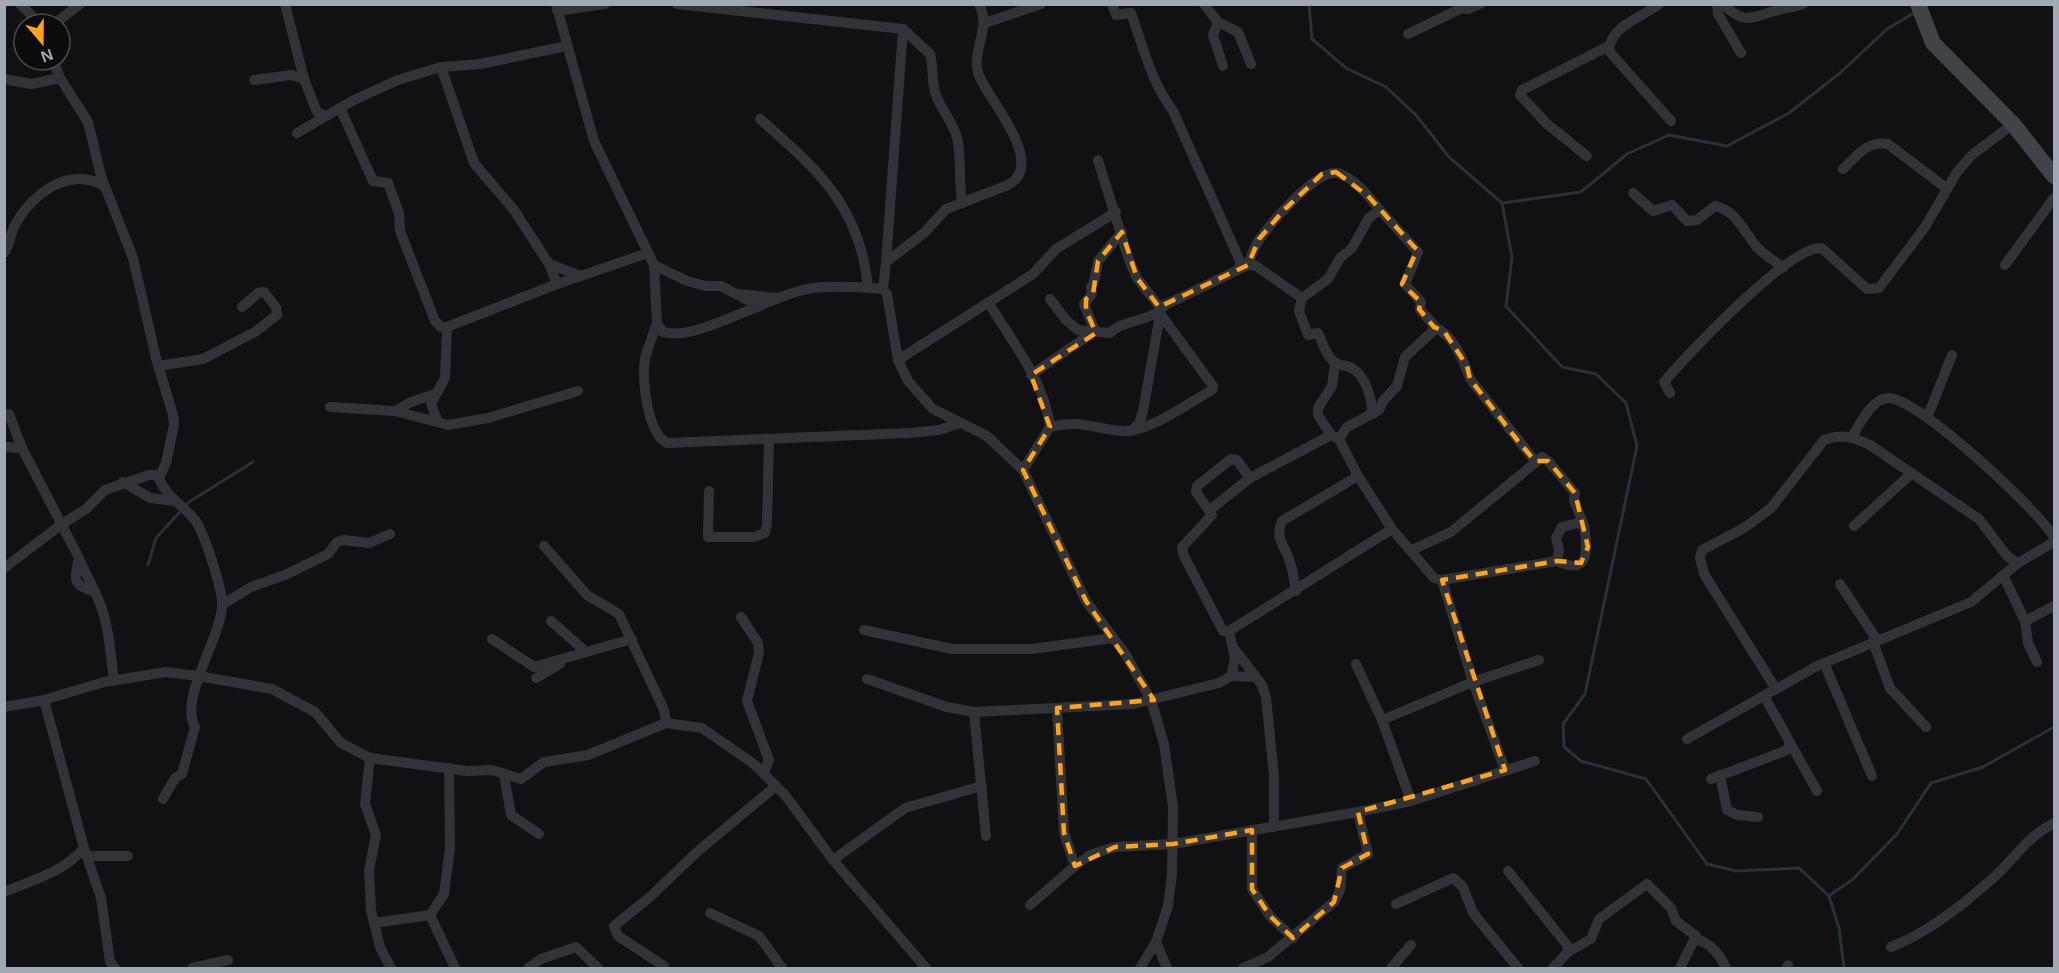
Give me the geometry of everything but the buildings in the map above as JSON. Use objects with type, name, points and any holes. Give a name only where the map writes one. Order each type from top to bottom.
[{"type":"street","points":[[285,4],[304,79],[318,112],[327,116]]},
{"type":"street","points":[[605,4],[556,8],[594,141],[654,265],[657,323],[645,361],[645,392],[661,440],[667,443],[910,433],[939,430],[960,423]]},
{"type":"street","points":[[677,4],[903,29],[930,54],[932,81],[937,98],[952,123],[958,142],[958,177],[962,203]]},
{"type":"street","points":[[886,262],[924,233],[946,209],[1008,185],[1017,180],[1021,173],[1022,164],[1013,130],[984,85],[976,67],[985,22],[979,4]]},
{"type":"street","points":[[985,22],[1041,4]]},
{"type":"street","points":[[1112,4],[1116,15],[1131,13],[1145,58],[1173,111],[1244,266]]},
{"type":"street","points":[[1203,4],[1218,22],[1238,33],[1251,64]]},
{"type":"street","points":[[1407,34],[1462,6],[1468,9],[1480,4]]},
{"type":"street","points":[[1587,156],[1547,124],[1520,95],[1522,90],[1609,46],[1623,25],[1645,15],[1659,4]]},
{"type":"street","points":[[1717,4],[1718,14],[1741,53]]},
{"type":"street","points":[[1722,4],[1741,18],[1752,20],[1773,11],[1803,4]]},
{"type":"street","points":[[1918,4],[1933,43],[2013,124],[2055,176]]},
{"type":"street","points":[[1218,22],[1213,35],[1222,66]]},
{"type":"street","points":[[883,289],[903,29]]},
{"type":"street","points":[[297,133],[340,108],[398,80],[441,67],[523,56],[567,45]]},
{"type":"street","points":[[1609,46],[1613,57],[1671,121]]},
{"type":"street","points":[[441,67],[474,163],[514,210],[549,264],[557,284]]},
{"type":"street","points":[[58,72],[88,122],[104,186],[133,258],[158,366],[173,415],[174,425],[166,463],[160,475],[164,491],[194,519],[204,534],[223,604],[220,627],[198,676],[191,719],[195,727],[182,774],[175,778],[163,799]]},
{"type":"street","points":[[254,80],[291,75],[304,79]]},
{"type":"street","points":[[4,79],[31,84],[60,78]]},
{"type":"street","points":[[340,108],[373,181],[388,183],[399,213],[400,231],[435,321],[441,327],[447,327],[557,284],[648,253]]},
{"type":"street","points":[[760,119],[815,167],[832,189],[858,235],[866,259],[868,287]]},
{"type":"street","points":[[1670,393],[1664,382],[1692,350],[1783,268],[1812,249],[1821,248],[1867,289],[1879,288],[1925,227],[1946,188],[1972,155],[2013,124]]},
{"type":"street","points":[[1843,169],[1869,144],[1878,142],[1888,144],[1946,188]]},
{"type":"street","points":[[1050,427],[1080,422],[1126,432],[1151,424],[1213,388],[1137,278],[1098,160]]},
{"type":"street","points":[[1133,429],[1139,424],[1143,411],[1161,312],[1165,305],[1236,272],[1244,266],[1259,239],[1276,218],[1322,174],[1336,172],[1349,178],[1418,252],[1405,284],[1421,302],[1420,310],[1434,327],[1444,331],[1467,366],[1470,379],[1535,461]]},
{"type":"street","points":[[4,253],[13,229],[34,197],[48,188],[83,178],[95,180],[104,186]]},
{"type":"street","points":[[1633,193],[1653,211],[1672,205],[1687,221],[1696,220],[1715,206],[1726,208],[1743,225],[1758,249],[1783,268]]},
{"type":"street","points":[[2005,265],[2055,198]]},
{"type":"street","points":[[1302,298],[1307,297],[1328,279],[1340,258],[1352,248],[1369,218],[1380,210]]},
{"type":"street","points":[[898,360],[1033,274],[1056,249],[1116,212]]},
{"type":"street","points":[[1095,331],[1084,304],[1092,294],[1094,270],[1098,261],[1122,232]]},
{"type":"street","points":[[549,264],[582,276]]},
{"type":"street","points":[[654,265],[687,281],[706,286],[721,286],[757,305]]},
{"type":"street","points":[[1244,266],[1256,266],[1302,298]]},
{"type":"street","points":[[657,323],[663,332],[681,335],[709,326],[757,305],[813,288],[883,289],[887,294],[898,360],[908,381],[933,409],[987,436],[1023,470],[1086,601],[1147,688],[1164,744],[1173,807],[1173,844],[1168,906],[1156,942],[1140,969]]},
{"type":"street","points":[[158,366],[203,359],[255,332],[277,315],[276,307],[264,292],[258,293],[242,307]]},
{"type":"street","points":[[739,294],[780,298]]},
{"type":"street","points":[[1302,298],[1299,311],[1308,335],[1318,333],[1327,354],[1335,363],[1346,366],[1359,375],[1371,393],[1373,414]]},
{"type":"street","points":[[1050,299],[1066,320],[1078,330],[1110,333],[1118,325],[1140,321],[1161,312]]},
{"type":"street","points":[[988,302],[1031,375],[1046,406],[1050,427],[1023,470]]},
{"type":"street","points":[[437,420],[431,404],[445,378],[447,327]]},
{"type":"street","points":[[1210,510],[1250,478],[1335,437],[1347,427],[1379,410],[1383,401],[1395,390],[1405,357],[1434,327]]},
{"type":"street","points":[[1031,375],[1095,331]]},
{"type":"street","points":[[1927,418],[1952,355]]},
{"type":"street","points":[[1335,363],[1332,386],[1318,411],[1392,529],[1434,578],[1442,580],[1557,561],[1566,566],[1576,565],[1585,558],[1588,547],[1584,526],[1574,500],[1575,493],[1542,457],[1450,532],[1412,550]]},
{"type":"street","points":[[330,407],[395,411],[437,420],[448,425],[488,418],[578,391]]},
{"type":"street","points":[[395,411],[411,402],[435,394]]},
{"type":"street","points":[[1852,437],[1864,417],[1885,399],[1890,398],[1906,405],[1927,418],[2007,482],[2055,537]]},
{"type":"street","points":[[4,416],[9,414],[15,423],[22,448],[95,592],[109,633],[114,681]]},
{"type":"street","points":[[1776,689],[1704,574],[1700,553],[1702,549],[1744,528],[1771,508],[1824,440],[1838,435],[1852,437],[1870,445],[1979,519],[2007,556],[2018,562]]},
{"type":"street","points":[[709,491],[708,537],[754,537],[765,533],[769,440]]},
{"type":"street","points":[[4,447],[22,448]]},
{"type":"street","points":[[1250,478],[1237,460],[1231,459],[1197,486],[1196,492],[1210,510],[1210,519],[1182,547],[1182,552],[1220,629],[1229,631],[1392,529]]},
{"type":"street","points":[[1854,525],[1912,473]]},
{"type":"street","points":[[5,567],[86,509],[105,490],[123,482],[149,475],[160,475]]},
{"type":"street","points":[[1296,591],[1290,560],[1280,542],[1278,531],[1282,521],[1358,476]]},
{"type":"street","points":[[123,482],[150,498],[175,501]]},
{"type":"street","points":[[1557,561],[1558,533],[1562,527],[1573,524],[1584,526]]},
{"type":"street","points":[[223,604],[250,587],[328,554],[337,542],[344,540],[369,543],[390,534]]},
{"type":"street","points":[[1687,740],[1824,663],[1971,602],[2018,562],[2055,542]]},
{"type":"street","points":[[544,546],[587,595],[619,614],[664,710],[666,723]]},
{"type":"street","points":[[2003,575],[2025,621],[2028,643],[2037,662]]},
{"type":"street","points":[[1442,580],[1473,682],[1505,770]]},
{"type":"street","points":[[1840,584],[1875,641],[1890,688],[1926,727]]},
{"type":"street","points":[[2025,621],[2055,606]]},
{"type":"street","points":[[741,617],[759,643],[755,675],[747,693],[751,711],[769,760],[764,773]]},
{"type":"street","points":[[551,621],[580,652]]},
{"type":"street","points":[[864,630],[952,649],[1032,649],[1113,638]]},
{"type":"street","points":[[1229,631],[1235,659],[1231,676]]},
{"type":"street","points":[[492,639],[534,667],[632,639]]},
{"type":"street","points":[[1233,647],[1255,677],[1266,697],[1274,776],[1274,827]]},
{"type":"street","points":[[536,678],[580,652]]},
{"type":"street","points":[[1382,720],[1473,682],[1539,660]]},
{"type":"street","points":[[1824,663],[1872,776]]},
{"type":"street","points":[[1356,664],[1382,720],[1411,801]]},
{"type":"street","points":[[4,707],[44,700],[114,681],[166,672],[198,676],[272,689],[315,712],[341,743],[370,758],[449,768],[492,770],[521,779],[544,762],[588,755],[666,723],[702,728],[764,773],[833,860],[926,969]]},
{"type":"street","points":[[867,680],[947,707],[974,712],[1134,704],[1219,683],[1231,676],[1255,677]]},
{"type":"street","points":[[1764,696],[1817,791]]},
{"type":"street","points":[[44,700],[85,852],[101,898],[110,962],[115,969]]},
{"type":"street","points":[[1057,708],[1064,833],[1075,866]]},
{"type":"street","points":[[974,712],[986,836]]},
{"type":"street","points":[[1758,817],[1737,815],[1727,810],[1716,777],[1780,753],[1788,748],[1789,744]]},
{"type":"street","points":[[370,758],[365,804],[376,835],[369,870],[371,910],[380,946],[391,969]]},
{"type":"street","points":[[1030,905],[1090,855],[1115,847],[1173,844],[1358,812],[1411,801],[1534,761]]},
{"type":"street","points":[[374,923],[430,915],[444,894],[450,848],[449,768]]},
{"type":"street","points":[[504,774],[511,815],[539,834]]},
{"type":"street","points":[[664,966],[618,936],[614,926],[776,786]]},
{"type":"street","points":[[833,860],[905,808],[982,786]]},
{"type":"street","points":[[1244,969],[1261,965],[1334,902],[1340,890],[1342,868],[1368,854],[1369,849],[1358,812]]},
{"type":"street","points":[[1891,947],[1907,941],[1953,909],[1993,878],[2027,840],[2055,823]]},
{"type":"street","points":[[1252,830],[1252,889],[1270,916],[1293,938]]},
{"type":"street","points":[[4,892],[56,870],[85,852],[128,856]]},
{"type":"street","points":[[1508,871],[1567,945],[1568,952]]},
{"type":"street","points":[[1396,904],[1453,878],[1463,887],[1473,913],[1518,969]]},
{"type":"street","points":[[1553,969],[1568,952],[1591,939],[1599,919],[1647,884],[1671,908],[1676,921],[1694,933],[1696,940],[1680,969]]},
{"type":"street","points":[[710,913],[759,936],[782,969]]},
{"type":"street","points":[[430,915],[454,969]]},
{"type":"street","points":[[1696,940],[1701,940],[1720,956],[1726,969]]},
{"type":"street","points":[[1156,942],[1167,969]]},
{"type":"street","points":[[1391,969],[1411,945]]},
{"type":"street","points":[[528,969],[541,959],[576,947],[598,969]]},
{"type":"street","points":[[192,969],[228,960]]},
{"type":"highlighted area","points":[[1336,172],[1368,196],[1417,250],[1402,284],[1421,302],[1419,309],[1434,327],[1444,331],[1467,366],[1470,379],[1518,441],[1535,461],[1548,461],[1575,493],[1588,547],[1581,563],[1557,561],[1442,580],[1505,770],[1358,812],[1368,854],[1342,868],[1334,902],[1293,938],[1270,916],[1252,889],[1252,830],[1173,844],[1115,847],[1075,866],[1064,833],[1057,708],[1154,700],[1086,601],[1023,470],[1050,427],[1031,375],[1096,333],[1086,310],[1086,299],[1093,294],[1098,261],[1122,232],[1137,278],[1159,307],[1236,272],[1248,265],[1259,239],[1285,209],[1322,174]]},
{"type":"waterway","points":[[1309,4],[1312,39],[1346,68],[1386,87],[1416,115],[1449,157],[1502,203],[1512,257],[1506,306],[1562,367],[1596,374],[1626,403],[1637,446],[1585,694],[1563,724],[1564,747],[1581,761],[1646,779],[1707,864],[1736,871],[1799,868],[1829,896],[1839,928],[1844,968]]},
{"type":"waterway","points":[[1502,203],[1581,192],[1627,154],[1669,135],[1727,146],[1789,113],[1840,73],[1887,29],[1914,13]]},
{"type":"waterway","points":[[148,565],[156,538],[189,502],[253,462]]},
{"type":"waterway","points":[[1830,895],[1852,880],[1897,834],[1931,783],[1983,767],[2054,727]]}]
